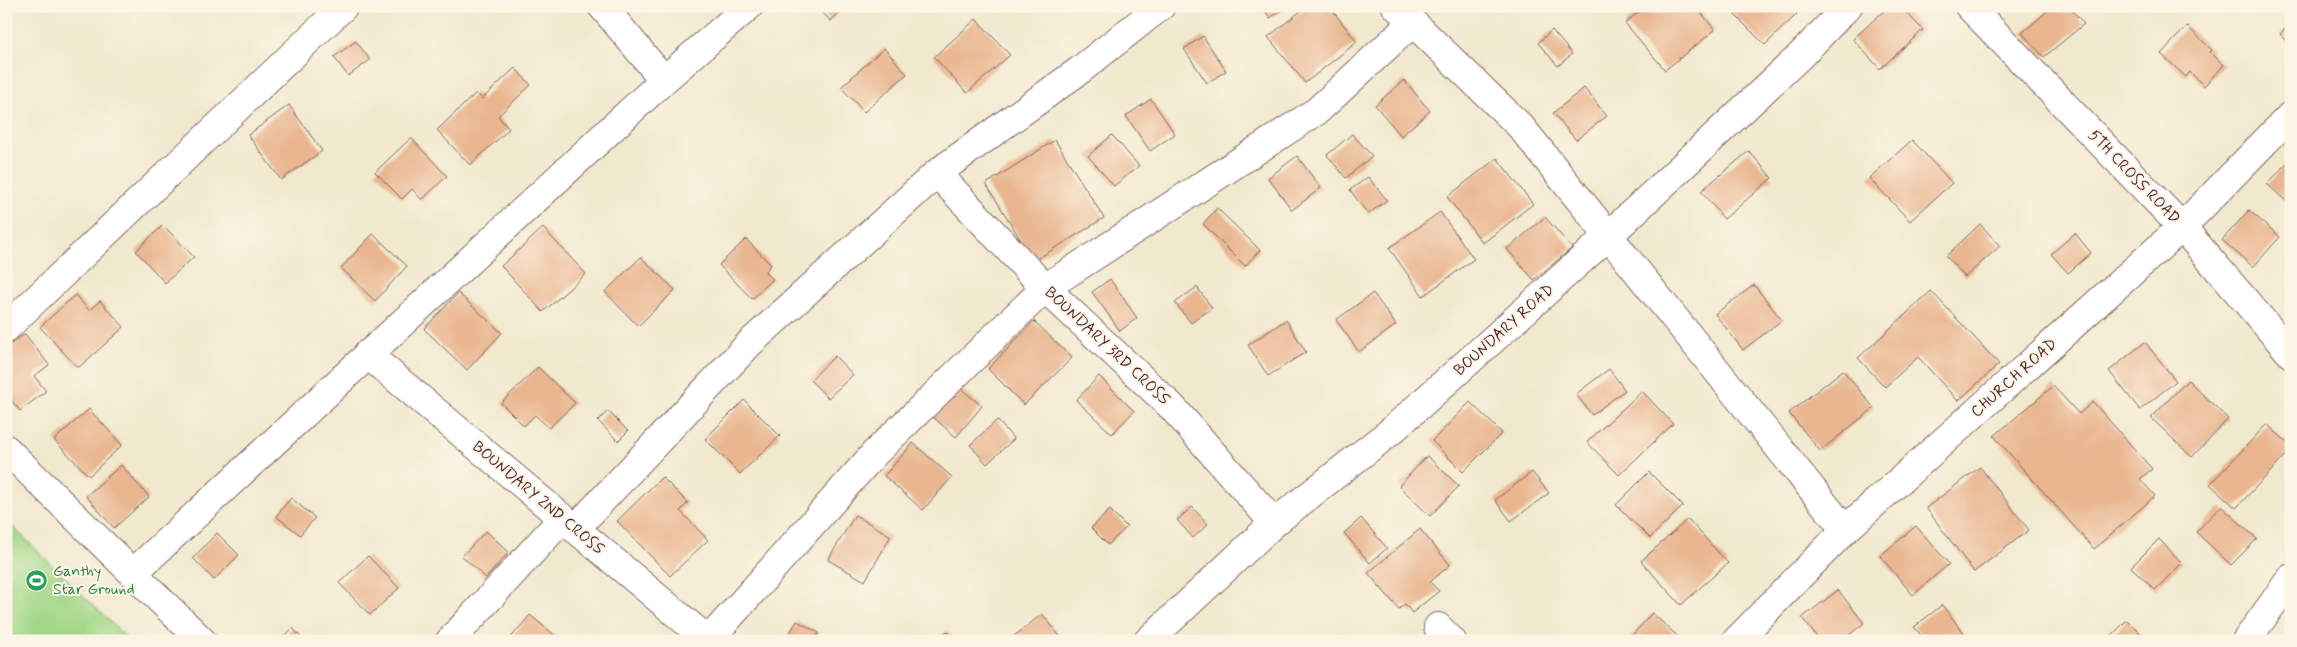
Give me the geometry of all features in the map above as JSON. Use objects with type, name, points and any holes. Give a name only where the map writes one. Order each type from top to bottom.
[{"type":"street","points":[[6,328],[344,6]]},
{"type":"street","points":[[602,6],[664,80]]},
{"type":"street","points":[[133,573],[664,80],[749,6]]},
{"type":"street","points":[[450,641],[750,343],[937,173],[1080,70],[1161,6]]},
{"type":"street","name":"BOUNDARY ROAD","points":[[1148,641],[1274,523],[1390,432],[1608,236],[1800,56],[1848,6]]},
{"type":"street","name":"5TH CROSS ROAD","points":[[1969,6],[2182,227],[2291,354]]},
{"type":"street","points":[[709,641],[875,454],[1045,288],[1317,110],[1404,15],[1521,127],[1845,530]]},
{"type":"street","name":"CHURCH ROAD","points":[[1736,641],[1845,530],[2182,227],[2291,115]]},
{"type":"street","name":"BOUNDARY 3RD CROSS","points":[[937,173],[1045,288],[1172,407],[1274,523]]},
{"type":"street","name":"BOUNDARY 2ND CROSS","points":[[367,354],[709,641]]},
{"type":"street","points":[[6,449],[202,641]]},
{"type":"street","points":[[2246,641],[2291,578]]},
{"type":"green space","name":"Ganthy Star Ground","points":[[6,520],[130,641],[6,641]]},
{"type":"building","points":[[815,6],[845,6],[831,21]]},
{"type":"building","points":[[1262,6],[1288,6],[1270,18]]},
{"type":"building","points":[[1307,6],[1329,6],[1357,42],[1305,83],[1268,37]]},
{"type":"building","points":[[1646,6],[1696,6],[1715,30],[1665,70],[1625,23]]},
{"type":"building","points":[[1738,6],[1789,6],[1797,14],[1765,45],[1732,12]]},
{"type":"building","points":[[1889,6],[1900,6],[1923,30],[1880,69],[1853,39]]},
{"type":"building","points":[[2053,6],[2069,6],[2084,24],[2044,57],[2022,33]]},
{"type":"building","points":[[976,19],[1010,55],[967,93],[934,57]]},
{"type":"building","points":[[2291,23],[2291,45],[2280,34]]},
{"type":"building","points":[[2187,26],[2212,50],[2210,52],[2224,65],[2204,86],[2190,72],[2186,77],[2161,54]]},
{"type":"building","points":[[1552,30],[1572,54],[1558,66],[1538,43]]},
{"type":"building","points":[[1203,36],[1226,71],[1207,83],[1184,49]]},
{"type":"building","points":[[356,41],[370,60],[348,76],[334,57]]},
{"type":"building","points":[[884,48],[907,74],[864,112],[841,87]]},
{"type":"building","points":[[515,68],[531,85],[498,116],[509,129],[470,165],[437,130],[476,93],[482,99]]},
{"type":"building","points":[[1404,80],[1430,111],[1401,136],[1375,105]]},
{"type":"building","points":[[1584,88],[1607,116],[1576,140],[1553,113]]},
{"type":"building","points":[[1151,99],[1175,134],[1150,151],[1126,116]]},
{"type":"building","points":[[289,105],[322,151],[281,180],[248,135]]},
{"type":"building","points":[[1352,134],[1372,156],[1346,178],[1327,155]]},
{"type":"building","points":[[1112,135],[1139,166],[1114,186],[1088,156]]},
{"type":"building","points":[[411,138],[447,176],[422,200],[412,189],[402,199],[375,172]]},
{"type":"building","points":[[1055,140],[1104,218],[1034,261],[986,184]]},
{"type":"building","points":[[1912,140],[1952,183],[1910,221],[1869,178]]},
{"type":"building","points":[[1749,151],[1772,178],[1724,219],[1701,191]]},
{"type":"building","points":[[1297,156],[1321,188],[1292,210],[1268,178]]},
{"type":"building","points":[[1497,158],[1533,204],[1483,243],[1447,197]]},
{"type":"building","points":[[2291,159],[2291,200],[2288,203],[2267,184]]},
{"type":"building","points":[[1368,177],[1387,200],[1368,214],[1350,190]]},
{"type":"building","points":[[1217,208],[1260,250],[1245,266],[1203,224]]},
{"type":"building","points":[[2249,210],[2280,237],[2253,267],[2222,240]]},
{"type":"building","points":[[1440,212],[1474,259],[1423,296],[1389,248]]},
{"type":"building","points":[[1545,217],[1572,248],[1534,280],[1507,249]]},
{"type":"building","points":[[1980,224],[2000,246],[1965,277],[1946,256]]},
{"type":"building","points":[[163,225],[194,257],[165,283],[136,251]]},
{"type":"building","points":[[543,228],[586,274],[543,312],[501,266]]},
{"type":"building","points":[[2075,233],[2091,253],[2068,273],[2051,254]]},
{"type":"building","points":[[373,234],[407,266],[375,301],[341,268]]},
{"type":"building","points":[[746,239],[771,265],[765,272],[773,279],[752,299],[719,265]]},
{"type":"building","points":[[641,257],[675,290],[638,326],[605,292]]},
{"type":"building","points":[[1110,279],[1137,318],[1120,331],[1092,292]]},
{"type":"building","points":[[1754,285],[1782,320],[1743,350],[1715,314]]},
{"type":"building","points":[[1197,287],[1212,308],[1191,323],[1175,303]]},
{"type":"building","points":[[1931,291],[1999,364],[1958,401],[1918,357],[1885,387],[1858,358]]},
{"type":"building","points":[[458,293],[502,333],[467,370],[424,329]]},
{"type":"building","points":[[1373,293],[1396,325],[1359,352],[1336,320]]},
{"type":"building","points":[[75,295],[89,310],[100,301],[124,327],[78,368],[40,327]]},
{"type":"building","points":[[1286,320],[1306,352],[1268,376],[1248,345]]},
{"type":"building","points":[[1034,321],[1072,358],[1024,405],[988,369]]},
{"type":"building","points":[[25,334],[49,365],[34,376],[46,391],[20,411],[6,394],[6,347]]},
{"type":"building","points":[[2145,342],[2176,381],[2140,410],[2109,371]]},
{"type":"building","points":[[835,356],[853,375],[828,398],[810,380]]},
{"type":"building","points":[[538,367],[575,403],[549,428],[535,415],[524,426],[501,403]]},
{"type":"building","points":[[1609,369],[1625,390],[1592,415],[1576,394]]},
{"type":"building","points":[[1843,370],[1874,408],[1820,451],[1789,413]]},
{"type":"building","points":[[1099,376],[1134,411],[1112,434],[1076,400]]},
{"type":"building","points":[[2188,380],[2228,419],[2192,457],[2151,418]]},
{"type":"building","points":[[2053,386],[2079,414],[2093,402],[2152,469],[2140,479],[2155,496],[2094,549],[1994,436]]},
{"type":"building","points":[[959,387],[982,406],[956,437],[933,417]]},
{"type":"building","points":[[1642,391],[1673,424],[1619,475],[1587,442]]},
{"type":"building","points":[[744,400],[780,436],[740,474],[705,439]]},
{"type":"building","points":[[1470,402],[1502,433],[1463,472],[1432,441]]},
{"type":"building","points":[[89,409],[122,445],[89,476],[54,440]]},
{"type":"building","points":[[608,411],[628,431],[618,441],[598,421]]},
{"type":"building","points":[[997,420],[1014,439],[987,464],[970,445]]},
{"type":"building","points":[[2267,424],[2291,446],[2291,450],[2236,508],[2210,484]]},
{"type":"building","points":[[913,443],[952,477],[923,510],[884,476]]},
{"type":"building","points":[[1427,456],[1459,486],[1430,516],[1399,486]]},
{"type":"building","points":[[121,465],[149,497],[114,528],[86,496]]},
{"type":"building","points":[[1980,467],[2029,530],[1974,572],[1926,508]]},
{"type":"building","points":[[1532,472],[1549,493],[1511,521],[1495,500]]},
{"type":"building","points":[[1649,472],[1683,506],[1650,538],[1616,505]]},
{"type":"building","points":[[662,477],[688,503],[680,511],[708,540],[670,576],[617,521]]},
{"type":"building","points":[[291,498],[315,518],[300,535],[276,516]]},
{"type":"building","points":[[2221,506],[2257,539],[2231,565],[2196,532]]},
{"type":"building","points":[[1192,507],[1208,524],[1193,538],[1177,520]]},
{"type":"building","points":[[1110,510],[1127,527],[1108,545],[1091,528]]},
{"type":"building","points":[[855,515],[891,536],[865,581],[828,560]]},
{"type":"building","points":[[1361,518],[1387,548],[1370,563],[1344,533]]},
{"type":"building","points":[[1688,519],[1728,563],[1681,605],[1641,561]]},
{"type":"building","points":[[1916,526],[1949,564],[1913,595],[1880,556]]},
{"type":"building","points":[[1420,529],[1450,565],[1430,582],[1439,591],[1412,613],[1405,604],[1399,609],[1368,573]]},
{"type":"building","points":[[486,531],[509,552],[486,578],[462,556]]},
{"type":"building","points":[[217,533],[239,555],[214,580],[193,558]]},
{"type":"building","points":[[2159,539],[2182,563],[2155,590],[2131,567]]},
{"type":"building","points":[[368,556],[399,588],[370,615],[339,583]]},
{"type":"building","points":[[1838,590],[1864,623],[1842,641],[1820,641],[1802,618]]},
{"type":"building","points":[[1942,605],[1967,637],[1962,641],[1926,641],[1914,627]]},
{"type":"building","points":[[1652,613],[1683,641],[1627,641]]},
{"type":"building","points":[[1042,614],[1064,641],[1008,641]]},
{"type":"building","points":[[530,615],[559,639],[558,641],[508,641]]},
{"type":"building","points":[[2127,620],[2148,641],[2106,641]]},
{"type":"building","points":[[797,621],[819,633],[814,641],[785,641]]},
{"type":"building","points":[[293,628],[304,641],[279,641]]},
{"type":"building","points":[[947,631],[957,641],[936,641]]},
{"type":"place","name":"Ganthy Star Ground","points":[[37,580]]}]
